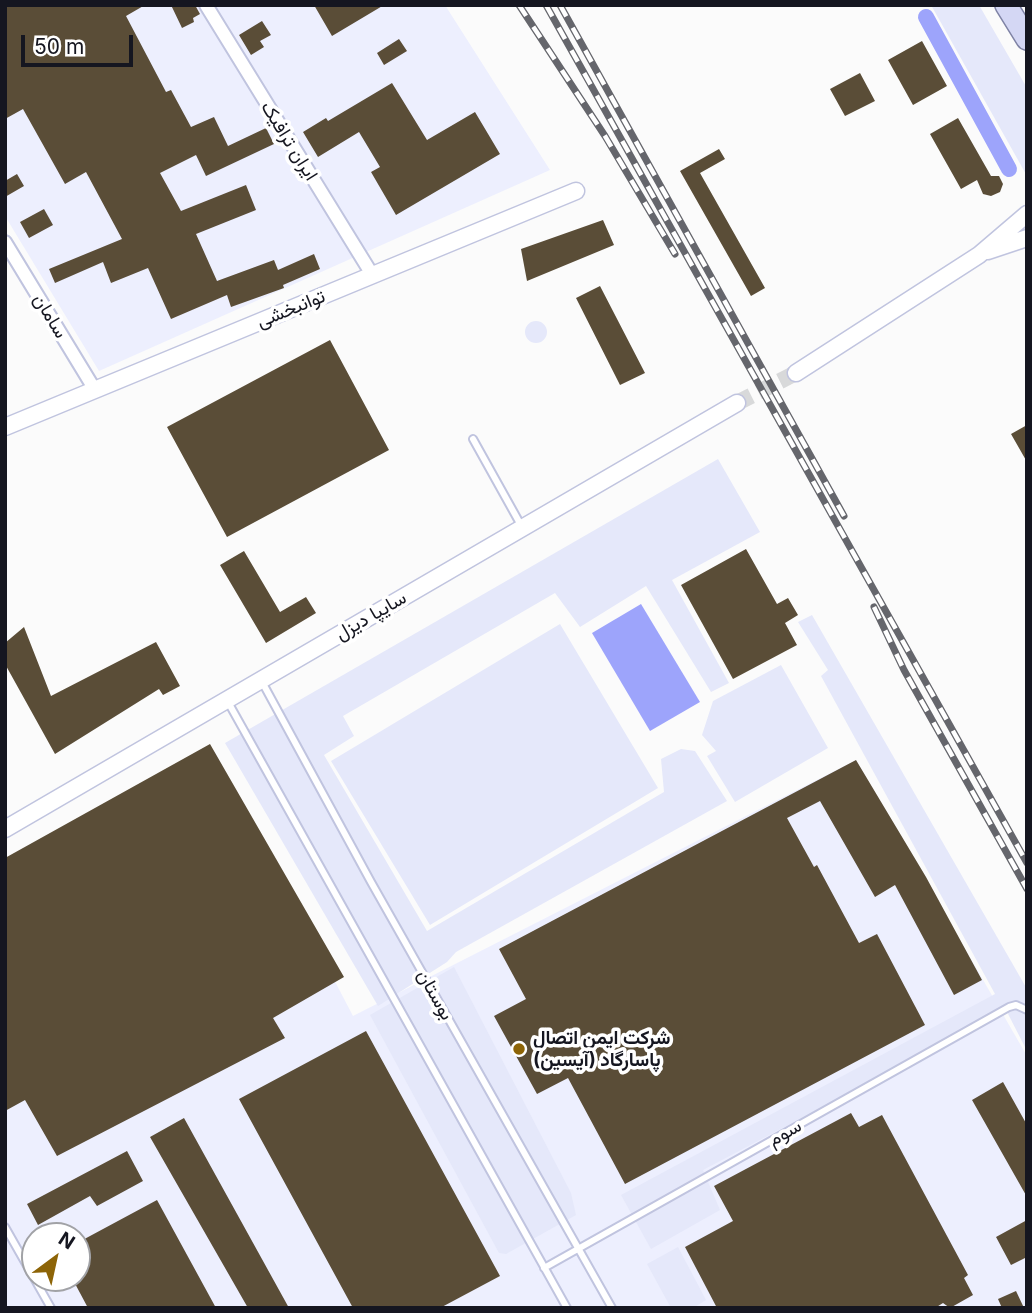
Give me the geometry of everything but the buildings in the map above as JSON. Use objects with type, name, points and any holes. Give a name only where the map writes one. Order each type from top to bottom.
[{"type":"main road","points":[[1006,5],[1027,39]]},
{"type":"street","name":"ایران ترافیک","points":[[206,5],[373,276]]},
{"type":"street","name":"توانبخشی","points":[[5,427],[576,191]]},
{"type":"street","points":[[796,373],[979,255],[1027,214]]},
{"type":"street","points":[[979,255],[1027,238]]},
{"type":"street","name":"سامان","points":[[5,242],[94,390]]},
{"type":"street","name":"سایپا دیزل","points":[[5,829],[737,403]]},
{"type":"lane","points":[[473,439],[523,528]]},
{"type":"lane","name":"بوستان","points":[[261,680],[371,882],[612,1308]]},
{"type":"lane","name":"بوستان","points":[[227,700],[567,1308]]},
{"type":"lane","name":"سوم","points":[[544,1268],[1009,1007],[1016,1005],[1027,1010]]},
{"type":"lane","points":[[5,1227],[51,1308]]},
{"type":"shaded area","points":[[5,5],[445,5],[550,170],[99,371],[5,216]]},
{"type":"shaded area","points":[[931,5],[979,5],[1027,88],[1027,176]]},
{"type":"shaded area","points":[[536,321],[544,324],[547,332],[544,340],[536,343],[528,340],[525,332],[528,324]]},
{"type":"shaded area","points":[[718,459],[760,532],[672,580],[729,683],[711,692],[646,586],[580,627],[555,593],[343,716],[354,736],[324,755],[427,931],[664,792],[661,759],[681,749],[695,751],[727,801],[456,952],[447,962],[378,1006],[225,743]]},
{"type":"shaded area","points":[[812,615],[1027,989],[1027,1051],[1006,1010],[703,1170],[720,1210],[651,1249],[621,1195],[995,994],[821,676],[828,670],[798,622]]},
{"type":"shaded area","points":[[560,624],[658,788],[430,925],[331,761]]},
{"type":"shaded area","points":[[781,665],[828,748],[735,802],[707,756],[716,751],[702,735],[713,701]]},
{"type":"shaded area","points":[[215,752],[353,1016],[856,760],[1027,1056],[1027,1308],[5,1308],[5,871]]},
{"type":"shaded area","points":[[454,967],[571,1193],[576,1215],[506,1254],[499,1253],[370,1015]]},
{"type":"shaded area","points":[[678,1247],[706,1300],[693,1308],[671,1308],[647,1264]]},
{"type":"water","points":[[641,604],[700,702],[650,731],[592,633]]},
{"type":"waterway","points":[[926,17],[1009,169]]},
{"type":"tunnel","points":[[737,403],[796,373]]},
{"type":"railway","points":[[519,5],[605,136],[675,254]]},
{"type":"railway","points":[[546,5],[1027,863]]},
{"type":"railway","points":[[560,5],[844,516]]},
{"type":"railway","points":[[874,607],[904,670],[1027,889]]},
{"type":"place","name":"شرکت ایمن اتصال پاسارگاد (آیسین)","points":[[519,1049]]}]
